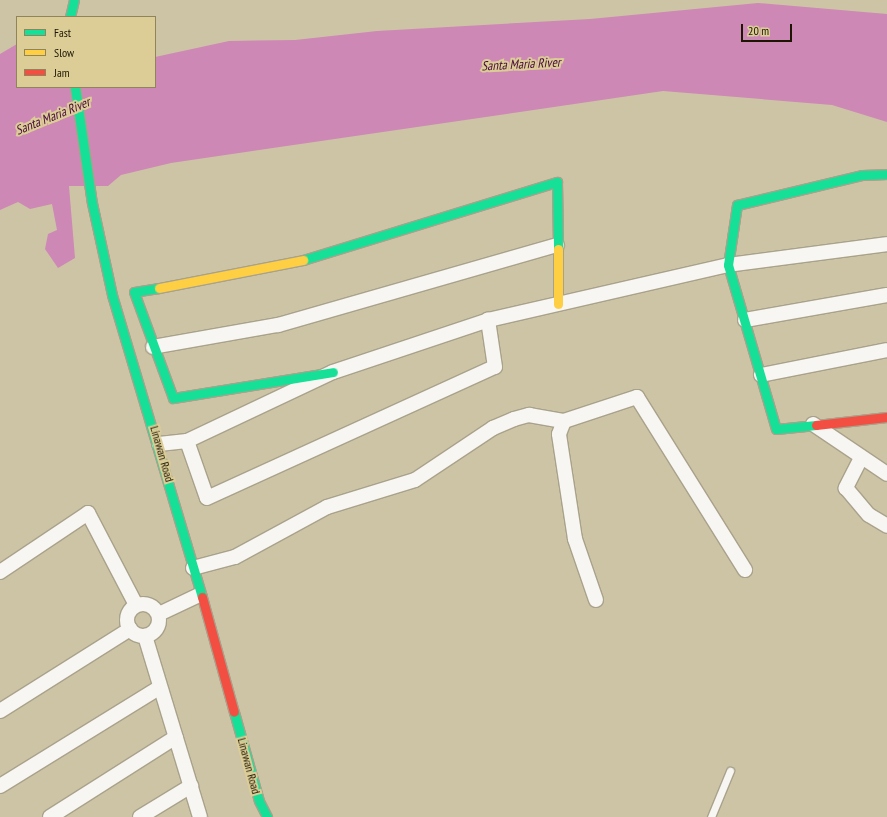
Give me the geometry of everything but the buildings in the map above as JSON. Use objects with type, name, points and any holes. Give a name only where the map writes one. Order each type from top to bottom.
[{"type":"street","points":[[70,16],[74,0]]},
{"type":"street","name":"Linawan Road","points":[[75,88],[92,203],[112,295],[159,444],[199,595],[259,801],[267,817]]},
{"type":"street","points":[[887,174],[862,175],[737,205],[728,265],[776,429],[887,417]]},
{"type":"street","points":[[333,372],[173,398],[134,292],[286,265],[557,182],[558,304]]},
{"type":"street","points":[[153,347],[278,325],[557,244]]},
{"type":"street","points":[[159,444],[187,442],[333,372],[488,320],[728,265],[887,244]]},
{"type":"street","points":[[745,320],[887,295]]},
{"type":"street","points":[[187,442],[207,498],[495,367],[488,320]]},
{"type":"street","points":[[760,375],[887,350]]},
{"type":"street","points":[[193,568],[241,554],[327,507],[414,480],[493,428],[514,419],[529,415],[564,421],[637,398],[746,570]]},
{"type":"street","points":[[564,421],[559,434],[575,539],[596,600]]},
{"type":"street","points":[[812,424],[887,474]]},
{"type":"street","points":[[861,458],[846,488],[869,515],[887,526]]},
{"type":"street","points":[[0,572],[88,513],[136,605]]},
{"type":"street","points":[[145,636],[154,632],[159,614],[199,595]]},
{"type":"street","points":[[136,605],[150,605],[159,614]]},
{"type":"street","points":[[130,629],[128,616],[136,605]]},
{"type":"street","points":[[130,629],[145,636],[200,817]]},
{"type":"street","points":[[0,711],[130,629]]},
{"type":"street","points":[[0,786],[160,687]]},
{"type":"street","points":[[50,817],[176,737]]},
{"type":"street","points":[[140,817],[191,786]]},
{"type":"lane","points":[[711,817],[730,771]]},
{"type":"water","name":"Santa Maria River","points":[[758,3],[887,14],[887,122],[832,105],[663,91],[171,163],[121,175],[108,186],[69,186],[75,258],[58,268],[45,249],[48,234],[57,230],[52,204],[30,209],[18,202],[0,210],[0,54],[16,45],[16,88],[156,88],[156,57],[229,41],[295,40],[377,31],[590,19]]},
{"type":"traffic: fast","points":[[70,16],[74,0]]},
{"type":"traffic: fast","points":[[75,88],[92,203],[112,295],[202,597]]},
{"type":"traffic: fast","points":[[816,425],[776,429],[728,265],[737,205],[862,175],[887,174]]},
{"type":"traffic: fast","points":[[303,260],[557,182],[558,249]]},
{"type":"traffic: fast","points":[[159,288],[134,292],[173,398],[333,372]]},
{"type":"traffic: fast","points":[[234,712],[259,801],[267,817]]},
{"type":"traffic: slow","points":[[558,249],[558,304]]},
{"type":"traffic: slow","points":[[159,288],[303,260]]},
{"type":"traffic: jam","points":[[816,425],[887,417]]},
{"type":"traffic: jam","points":[[202,597],[234,712]]}]
